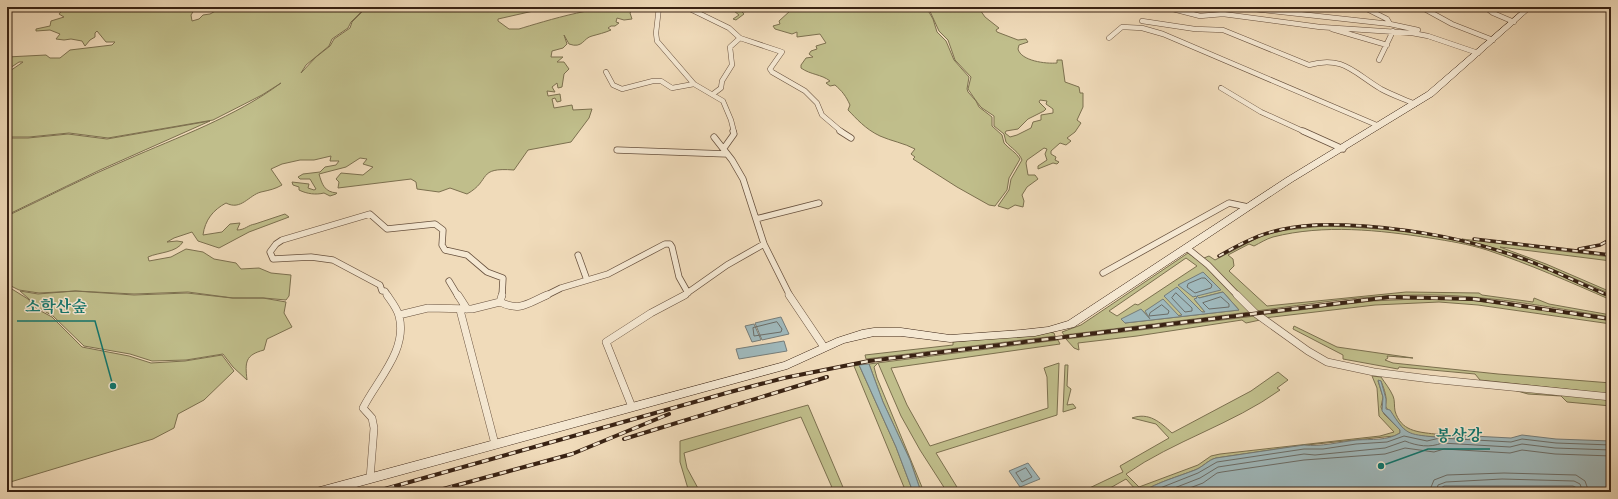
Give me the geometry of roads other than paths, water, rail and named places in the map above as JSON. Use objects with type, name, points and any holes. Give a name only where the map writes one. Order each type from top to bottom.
[{"type":"main road","points":[[320,492],[787,365],[813,354],[839,340],[857,335],[889,331],[946,338],[988,336],[1058,329],[1085,317],[1289,180],[1343,149],[1415,104],[1440,86],[1530,7]]},
{"type":"street","points":[[659,7],[656,33],[658,41],[694,84],[713,94],[727,107],[734,134],[725,151]]},
{"type":"street","points":[[686,7],[728,28],[740,38],[782,52],[772,65],[770,69],[772,72],[805,91],[816,103],[822,116],[834,127],[850,138]]},
{"type":"street","points":[[1165,7],[1200,16],[1223,14],[1331,28],[1423,34],[1478,53]]},
{"type":"street","points":[[1236,7],[1390,24],[1420,30],[1423,34]]},
{"type":"street","points":[[1421,7],[1452,24],[1493,40]]},
{"type":"street","points":[[1485,7],[1514,22]]},
{"type":"street","points":[[1365,8],[1386,19],[1390,24]]},
{"type":"street","points":[[1142,22],[1195,29],[1223,30],[1309,65],[1317,62],[1337,61],[1376,87],[1415,104]]},
{"type":"street","points":[[1109,38],[1122,27],[1147,28],[1213,54],[1334,106],[1361,120],[1379,126]]},
{"type":"street","points":[[1331,28],[1332,30],[1387,45]]},
{"type":"street","points":[[1379,60],[1393,31]]},
{"type":"street","points":[[713,94],[721,88],[722,81],[732,65],[730,47],[740,38]]},
{"type":"street","points":[[606,72],[613,85],[622,89],[653,81],[661,81],[672,88],[694,84]]},
{"type":"street","points":[[1221,88],[1247,102],[1261,112],[1343,149]]},
{"type":"street","points":[[714,137],[725,151],[745,184],[764,244],[779,276],[824,347]]},
{"type":"street","points":[[617,150],[725,151]]},
{"type":"street","points":[[756,218],[819,203]]},
{"type":"street","points":[[1103,273],[1229,203],[1248,207]]},
{"type":"street","points":[[370,479],[374,428],[372,418],[363,408],[369,394],[398,349],[400,340],[399,314],[385,290],[382,291],[380,285],[360,276],[334,260],[316,258],[273,259],[270,252],[276,244],[282,240],[370,214],[387,229],[413,225],[435,224],[443,230],[442,246],[445,250],[467,255],[487,272],[503,278],[502,297],[500,302]]},
{"type":"street","points":[[399,314],[428,308],[463,309],[500,302],[510,307],[518,308],[561,288],[608,274],[650,251],[670,244],[682,286],[688,293]]},
{"type":"street","points":[[632,407],[606,342],[651,313],[688,293],[728,265],[764,244]]},
{"type":"street","points":[[1187,248],[1208,265],[1255,313],[1328,362],[1349,368],[1423,378],[1611,397]]},
{"type":"street","points":[[578,255],[587,280]]},
{"type":"street","points":[[449,281],[463,309],[495,444]]},
{"type":"water","points":[[1203,272],[1221,290],[1197,296],[1199,298],[1223,292],[1239,310],[1125,323],[1121,319],[1141,309],[1150,319],[1145,311],[1163,299],[1179,316],[1182,315],[1164,296],[1177,287],[1202,312],[1205,312],[1194,299],[1197,298],[1196,296],[1193,297],[1178,285]]},
{"type":"water","points":[[781,317],[789,334],[762,340],[755,323]]},
{"type":"water","points":[[754,324],[761,340],[752,342],[745,326]]},
{"type":"water","points":[[784,341],[787,351],[739,359],[736,349]]},
{"type":"water","points":[[869,364],[883,402],[910,460],[921,492],[913,492],[896,447],[859,365]]},
{"type":"water","points":[[1378,380],[1381,381],[1386,399],[1386,409],[1390,410],[1404,429],[1413,434],[1435,437],[1435,434],[1511,438],[1522,435],[1556,439],[1611,441],[1611,491],[1480,489],[1420,492],[1142,492],[1161,482],[1198,469],[1210,460],[1216,458],[1304,445],[1330,444],[1395,436],[1400,433],[1400,430],[1382,411],[1383,397]]},
{"type":"water","points":[[1028,463],[1040,479],[1020,487],[1009,471]]},
{"type":"railway","points":[[1219,256],[1255,237],[1292,227],[1352,225],[1383,228],[1441,236],[1497,250],[1539,265],[1610,296]]},
{"type":"railway","points":[[1474,239],[1611,255]]},
{"type":"railway","points":[[1579,249],[1600,245],[1611,239]]},
{"type":"railway","points":[[374,492],[730,392],[784,378],[869,361],[1390,297],[1474,299],[1611,319]]},
{"type":"railway","points":[[624,439],[827,377]]},
{"type":"railway","points":[[432,492],[572,454],[669,414]]},
{"type":"place","name":"소학산숲","points":[[113,386]]},
{"type":"place","name":"봉상강","points":[[1381,466]]}]
